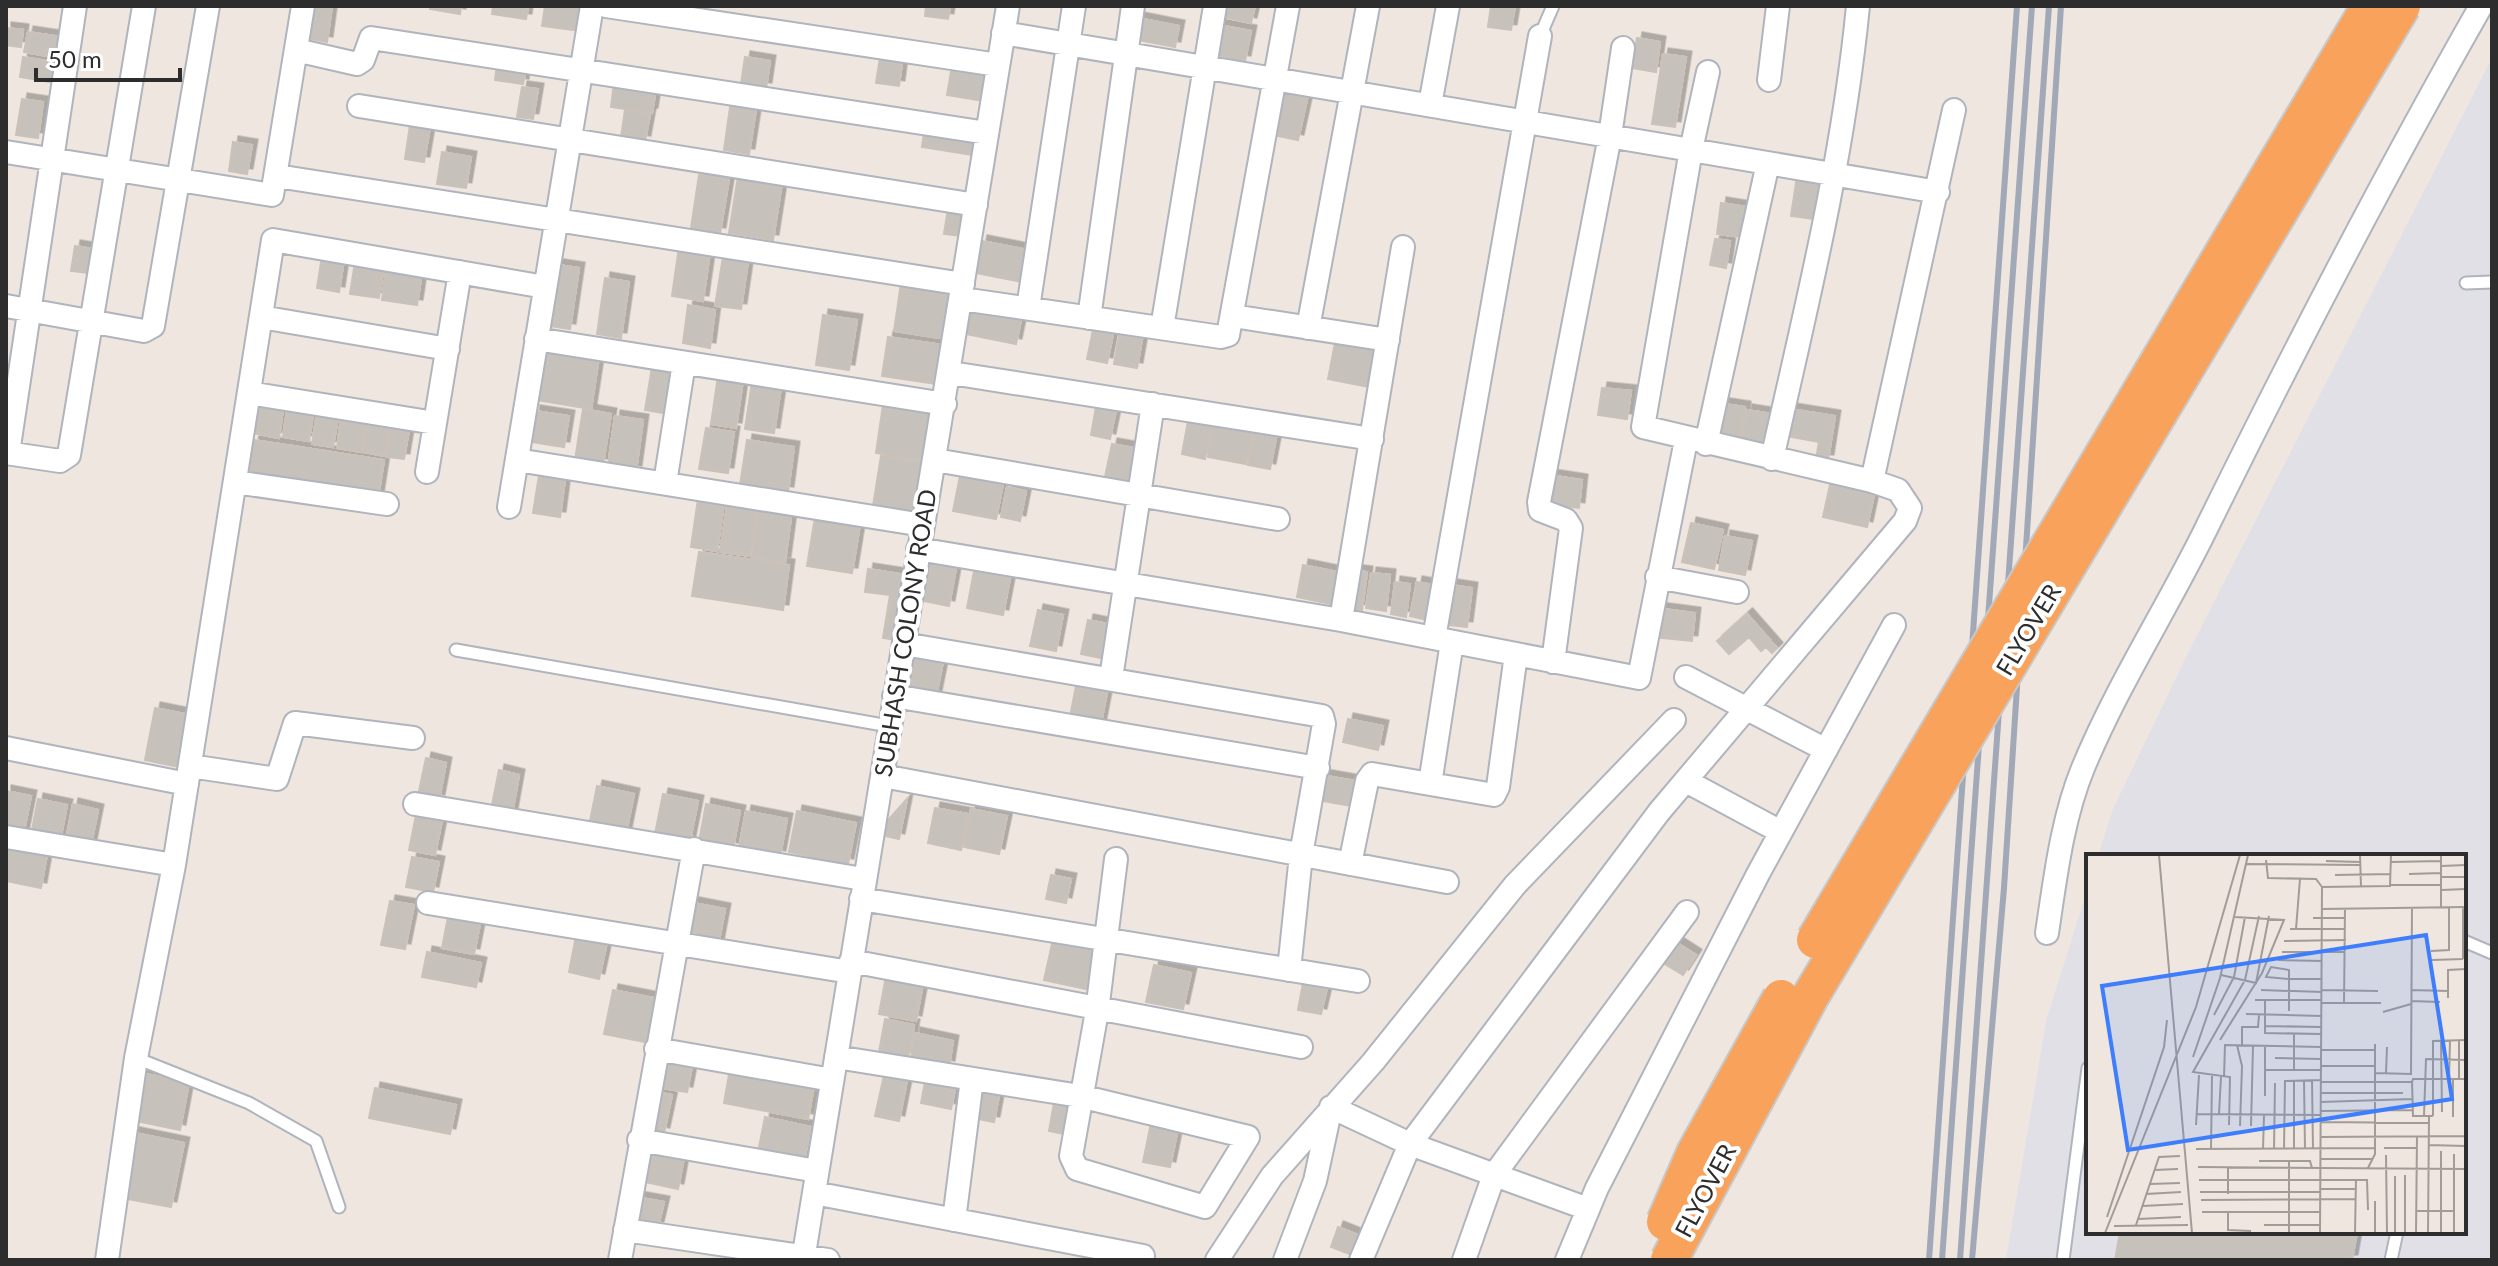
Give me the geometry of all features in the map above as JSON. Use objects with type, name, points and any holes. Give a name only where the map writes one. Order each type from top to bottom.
[{"type":"highway","name":"FLYOVER","points":[[1648,1260],[1695,1153],[1801,962],[2370,6]]},
{"type":"highway","name":"FLYOVER","points":[[1669,1260],[1810,997],[2402,6]]},
{"type":"street","points":[[75,6],[51,160],[17,308],[7,453],[60,461],[69,455],[144,6]]},
{"type":"street","points":[[17,308],[144,331],[153,326],[208,6]]},
{"type":"street","points":[[6,152],[268,196],[275,190],[303,6]]},
{"type":"street","points":[[509,507],[592,6]]},
{"type":"street","points":[[606,6],[998,65]]},
{"type":"street","name":"SUBHASH COLONY ROAD","points":[[804,1258],[918,549],[951,373],[1008,6]]},
{"type":"street","points":[[1028,308],[1074,6]]},
{"type":"street","points":[[1089,318],[1133,6]]},
{"type":"street","points":[[1162,328],[1215,6]]},
{"type":"street","points":[[277,176],[963,291],[1028,308],[1221,337],[1228,335],[1233,316],[1288,6]]},
{"type":"street","points":[[1308,328],[1368,6]]},
{"type":"street","points":[[1430,105],[1448,6]]},
{"type":"street","points":[[1769,80],[1778,6]]},
{"type":"street","points":[[1772,459],[1835,174],[1849,98],[1858,6]]},
{"type":"street","points":[[2047,933],[2056,873],[2078,786],[2098,736],[2201,538],[2312,313],[2481,6]]},
{"type":"street","points":[[1003,33],[1938,192]]},
{"type":"street","points":[[1430,784],[1443,640],[1523,121],[1540,36]]},
{"type":"street","points":[[296,50],[357,64],[363,60],[371,38],[987,133]]},
{"type":"street","points":[[1553,662],[1571,528],[1566,520],[1540,510],[1539,502],[1610,136],[1623,48]]},
{"type":"street","points":[[1361,1260],[1410,1144],[1565,935],[1686,781],[1905,521],[1910,508],[1898,490],[1872,481],[1646,430],[1642,424],[1708,72]]},
{"type":"street","points":[[359,106],[976,205]]},
{"type":"street","points":[[1872,481],[1954,110]]},
{"type":"street","points":[[918,549],[1341,620],[1639,678],[1657,577],[1696,442],[1768,163]]},
{"type":"street","points":[[107,1260],[136,1058],[174,865],[273,240],[545,287]]},
{"type":"street","points":[[1341,620],[1403,247]]},
{"type":"street","points":[[427,472],[460,272]]},
{"type":"street","points":[[1233,316],[1388,340]]},
{"type":"street","points":[[261,317],[448,349]]},
{"type":"street","points":[[536,339],[945,404]]},
{"type":"street","points":[[665,483],[684,363]]},
{"type":"street","points":[[951,373],[1372,439]]},
{"type":"street","points":[[249,393],[435,423]]},
{"type":"street","points":[[1111,678],[1153,404]]},
{"type":"street","points":[[517,460],[923,525]]},
{"type":"street","points":[[935,460],[1278,519]]},
{"type":"street","points":[[235,482],[387,504]]},
{"type":"street","points":[[1657,577],[1737,592]]},
{"type":"street","points":[[1567,1260],[1588,1209],[1781,832],[1894,625]]},
{"type":"street","points":[[904,644],[1317,713],[1324,724],[1301,855],[1289,970]]},
{"type":"street","points":[[1350,864],[1369,776],[1378,773],[1488,796],[1497,790],[1516,654]]},
{"type":"street","points":[[1686,677],[1826,750]]},
{"type":"street","points":[[894,696],[1318,768]]},
{"type":"street","points":[[1217,1260],[1272,1176],[1373,1062],[1515,885],[1674,720]]},
{"type":"street","points":[[6,748],[188,775],[277,779],[295,723],[413,738]]},
{"type":"street","points":[[883,776],[1447,882]]},
{"type":"street","points":[[1686,781],[1781,832]]},
{"type":"street","points":[[415,804],[489,819],[694,849],[862,889],[1104,939],[1358,981]]},
{"type":"street","points":[[6,837],[174,865]]},
{"type":"street","points":[[620,1260],[639,1140],[694,849]]},
{"type":"street","points":[[836,1057],[1080,1096],[1248,1137],[1205,1207],[1077,1169],[1071,1156],[1080,1096],[1097,1011],[1116,859]]},
{"type":"street","points":[[428,903],[676,944],[850,966],[1301,1047]]},
{"type":"street","points":[[1464,1260],[1494,1175],[1687,912]]},
{"type":"street","points":[[656,1049],[832,1080]]},
{"type":"street","points":[[954,1220],[972,1079]]},
{"type":"street","points":[[1331,1107],[1410,1144],[1588,1209]]},
{"type":"street","points":[[1285,1260],[1315,1181],[1331,1107]]},
{"type":"street","points":[[639,1140],[815,1182],[954,1220],[1143,1256]]},
{"type":"street","points":[[625,1230],[828,1260]]},
{"type":"lane","points":[[1540,36],[1553,6]]},
{"type":"lane","points":[[2466,283],[2492,282]]},
{"type":"lane","points":[[456,650],[889,726]]},
{"type":"lane","points":[[2466,942],[2492,953]]},
{"type":"lane","points":[[136,1058],[249,1103],[316,1141],[339,1207]]},
{"type":"lane","points":[[2063,1260],[2086,1083]]},
{"type":"lane","points":[[2391,1260],[2397,1234]]},
{"type":"shaded area","points":[[2492,58],[2492,1260],[2006,1260],[2046,1021],[2086,894],[2086,1234],[2466,1234],[2466,854],[2099,854],[2113,809],[2189,651]]},
{"type":"building","points":[[311,6],[332,6],[327,42],[306,38]]},
{"type":"building","points":[[431,6],[461,6],[460,14],[430,9]]},
{"type":"building","points":[[493,6],[528,6],[526,19],[492,14]]},
{"type":"building","points":[[545,6],[584,6],[580,31],[542,26]]},
{"type":"building","points":[[926,6],[950,6],[948,19],[925,16]]},
{"type":"building","points":[[1220,6],[1255,6],[1251,23],[1218,16]]},
{"type":"building","points":[[1491,6],[1515,6],[1511,30],[1488,27]]},
{"type":"building","points":[[1138,18],[1179,26],[1175,47],[1133,39]]},
{"type":"building","points":[[1219,25],[1251,31],[1245,61],[1213,54]]},
{"type":"building","points":[[6,28],[23,30],[21,47],[6,45]]},
{"type":"building","points":[[28,32],[62,37],[59,58],[24,52]]},
{"type":"building","points":[[1637,38],[1660,42],[1656,72],[1632,68]]},
{"type":"building","points":[[881,51],[903,55],[899,86],[876,83]]},
{"type":"building","points":[[1663,54],[1686,57],[1675,127],[1652,124]]},
{"type":"building","points":[[23,57],[59,63],[56,83],[20,77]]},
{"type":"building","points":[[745,57],[770,61],[766,88],[741,84]]},
{"type":"building","points":[[498,58],[527,62],[523,84],[495,80]]},
{"type":"building","points":[[952,66],[988,72],[984,101],[947,95]]},
{"type":"building","points":[[614,83],[656,89],[652,113],[611,107]]},
{"type":"building","points":[[522,87],[538,89],[533,119],[517,117]]},
{"type":"building","points":[[1281,90],[1308,95],[1298,140],[1273,135]]},
{"type":"building","points":[[732,93],[758,96],[749,154],[724,150]]},
{"type":"building","points":[[22,99],[43,102],[38,138],[16,135]]},
{"type":"building","points":[[625,110],[650,114],[645,141],[621,137]]},
{"type":"building","points":[[410,125],[430,127],[424,162],[405,159]]},
{"type":"building","points":[[925,126],[976,134],[973,155],[922,147]]},
{"type":"building","points":[[233,142],[252,145],[247,174],[229,171]]},
{"type":"building","points":[[442,152],[471,157],[466,188],[437,184]]},
{"type":"building","points":[[739,170],[783,176],[773,240],[729,233]]},
{"type":"building","points":[[699,175],[729,179],[720,233],[691,228]]},
{"type":"building","points":[[1797,176],[1827,181],[1820,220],[1791,216]]},
{"type":"building","points":[[949,202],[965,205],[961,236],[944,234]]},
{"type":"building","points":[[1721,203],[1753,208],[1748,238],[1717,234]]},
{"type":"building","points":[[1715,239],[1730,241],[1726,268],[1710,265]]},
{"type":"building","points":[[982,241],[1033,251],[1027,283],[976,273]]},
{"type":"building","points":[[75,246],[100,250],[96,274],[71,271]]},
{"type":"building","points":[[679,247],[710,252],[703,301],[672,296]]},
{"type":"building","points":[[322,256],[344,259],[339,292],[317,288]]},
{"type":"building","points":[[723,257],[748,261],[741,309],[715,306]]},
{"type":"building","points":[[355,262],[384,266],[379,298],[350,294]]},
{"type":"building","points":[[552,264],[579,268],[570,329],[543,325]]},
{"type":"building","points":[[387,266],[422,272],[417,305],[382,300]]},
{"type":"building","points":[[605,278],[629,282],[621,338],[597,334]]},
{"type":"building","points":[[901,283],[954,290],[947,339],[894,331]]},
{"type":"building","points":[[967,304],[1022,315],[1016,344],[961,333]]},
{"type":"building","points":[[688,305],[715,310],[710,348],[683,343]]},
{"type":"building","points":[[823,315],[857,320],[849,370],[816,365]]},
{"type":"building","points":[[1093,330],[1113,334],[1107,363],[1087,359]]},
{"type":"building","points":[[1120,330],[1143,334],[1137,368],[1114,364]]},
{"type":"building","points":[[888,337],[943,345],[937,384],[882,376]]},
{"type":"building","points":[[1336,338],[1377,347],[1369,387],[1328,379]]},
{"type":"building","points":[[544,349],[599,357],[591,409],[536,400]]},
{"type":"building","points":[[653,361],[676,365],[669,414],[645,410]]},
{"type":"building","points":[[718,376],[743,380],[736,428],[711,424]]},
{"type":"building","points":[[752,382],[781,387],[774,433],[745,429]]},
{"type":"building","points":[[1602,388],[1631,391],[1627,419],[1598,415]]},
{"type":"building","points":[[258,398],[284,402],[279,438],[252,433]]},
{"type":"building","points":[[884,398],[933,406],[924,461],[876,453]]},
{"type":"building","points":[[1097,401],[1117,405],[1110,439],[1091,435]]},
{"type":"building","points":[[288,403],[314,407],[309,441],[283,437]]},
{"type":"building","points":[[1718,403],[1745,407],[1740,440],[1712,436]]},
{"type":"building","points":[[318,408],[339,411],[333,447],[312,444]]},
{"type":"building","points":[[583,409],[611,414],[603,464],[575,460]]},
{"type":"building","points":[[1790,409],[1835,416],[1828,460],[1816,459],[1819,442],[1786,436]]},
{"type":"building","points":[[1747,410],[1773,414],[1768,444],[1742,440]]},
{"type":"building","points":[[342,411],[366,415],[361,452],[337,448]]},
{"type":"building","points":[[535,411],[569,416],[564,447],[531,442]]},
{"type":"building","points":[[369,416],[391,419],[385,456],[363,452]]},
{"type":"building","points":[[615,416],[643,420],[636,471],[608,466]]},
{"type":"building","points":[[1188,421],[1212,426],[1205,459],[1182,454]]},
{"type":"building","points":[[392,422],[410,424],[404,459],[387,457]]},
{"type":"building","points":[[1214,423],[1253,431],[1246,464],[1208,457]]},
{"type":"building","points":[[706,428],[734,432],[728,473],[699,469]]},
{"type":"building","points":[[1256,429],[1277,433],[1270,469],[1248,465]]},
{"type":"building","points":[[254,440],[384,460],[378,498],[248,479]]},
{"type":"building","points":[[747,440],[794,447],[788,492],[740,485]]},
{"type":"building","points":[[1112,444],[1140,449],[1134,483],[1105,477]]},
{"type":"building","points":[[881,456],[920,462],[912,511],[873,506]]},
{"type":"building","points":[[540,469],[566,472],[560,517],[533,513]]},
{"type":"building","points":[[1549,475],[1582,480],[1579,508],[1545,504]]},
{"type":"building","points":[[960,476],[1003,484],[996,519],[953,511]]},
{"type":"building","points":[[1831,480],[1875,490],[1867,527],[1823,517]]},
{"type":"building","points":[[1007,487],[1026,491],[1020,521],[1001,517]]},
{"type":"building","points":[[698,499],[724,503],[717,551],[691,547]]},
{"type":"building","points":[[728,500],[757,505],[750,556],[720,552]]},
{"type":"building","points":[[760,505],[792,510],[785,562],[752,557]]},
{"type":"building","points":[[816,511],[861,518],[852,573],[807,566]]},
{"type":"building","points":[[1691,523],[1723,530],[1714,569],[1682,562]]},
{"type":"building","points":[[1725,536],[1752,541],[1745,575],[1719,570]]},
{"type":"building","points":[[699,552],[789,565],[783,610],[692,596]]},
{"type":"building","points":[[927,562],[956,568],[949,606],[919,600]]},
{"type":"building","points":[[1303,565],[1342,573],[1336,605],[1297,597]]},
{"type":"building","points":[[975,566],[1011,573],[1003,615],[967,608]]},
{"type":"building","points":[[868,569],[907,575],[897,640],[883,638],[890,595],[865,592]]},
{"type":"building","points":[[1351,570],[1367,572],[1362,610],[1346,607]]},
{"type":"building","points":[[1371,573],[1390,575],[1386,611],[1366,608]]},
{"type":"building","points":[[1395,582],[1410,584],[1406,617],[1391,614]]},
{"type":"building","points":[[1417,582],[1439,586],[1432,621],[1410,616]]},
{"type":"building","points":[[1445,584],[1472,588],[1467,627],[1440,624]]},
{"type":"building","points":[[1656,608],[1695,613],[1692,641],[1653,637]]},
{"type":"building","points":[[1038,610],[1063,615],[1056,651],[1030,646]]},
{"type":"building","points":[[1747,614],[1777,648],[1772,653],[1766,647],[1761,651],[1749,637],[1729,654],[1717,641]]},
{"type":"building","points":[[1088,620],[1113,625],[1106,659],[1081,654]]},
{"type":"building","points":[[913,651],[944,657],[936,696],[905,690]]},
{"type":"building","points":[[1077,681],[1108,687],[1100,728],[1069,722]]},
{"type":"building","points":[[155,708],[195,716],[184,768],[145,760]]},
{"type":"building","points":[[1348,719],[1383,726],[1378,750],[1343,742]]},
{"type":"building","points":[[426,758],[446,763],[439,800],[418,796]]},
{"type":"building","points":[[499,770],[519,775],[512,814],[491,810]]},
{"type":"building","points":[[1321,775],[1356,781],[1352,806],[1317,800]]},
{"type":"building","points":[[597,786],[634,794],[626,833],[589,826]]},
{"type":"building","points":[[6,791],[31,796],[23,836],[6,832]]},
{"type":"building","points":[[663,794],[698,801],[690,841],[655,834]]},
{"type":"building","points":[[38,799],[67,805],[60,841],[31,835]]},
{"type":"building","points":[[907,799],[899,839],[876,834]]},
{"type":"building","points":[[73,804],[98,810],[91,845],[66,840]]},
{"type":"building","points":[[706,804],[740,811],[733,848],[699,842]]},
{"type":"building","points":[[935,808],[968,814],[961,850],[928,843]]},
{"type":"building","points":[[971,809],[1007,816],[999,854],[964,847]]},
{"type":"building","points":[[417,810],[443,815],[435,855],[409,850]]},
{"type":"building","points":[[746,811],[787,819],[780,856],[739,848]]},
{"type":"building","points":[[797,811],[856,823],[848,864],[789,852]]},
{"type":"building","points":[[6,846],[47,854],[41,888],[6,881]]},
{"type":"building","points":[[412,857],[439,862],[433,892],[406,887]]},
{"type":"building","points":[[1051,875],[1071,879],[1066,903],[1046,899]]},
{"type":"building","points":[[390,901],[414,905],[405,949],[381,945]]},
{"type":"building","points":[[689,902],[725,909],[718,946],[682,939]]},
{"type":"building","points":[[449,912],[481,919],[474,954],[442,948]]},
{"type":"building","points":[[1054,935],[1095,944],[1086,989],[1044,980]]},
{"type":"building","points":[[576,936],[607,942],[599,979],[569,972]]},
{"type":"building","points":[[1671,939],[1696,955],[1683,975],[1658,960]]},
{"type":"building","points":[[427,952],[481,963],[476,987],[422,977]]},
{"type":"building","points":[[1154,965],[1191,973],[1183,1009],[1146,1002]]},
{"type":"building","points":[[887,971],[924,978],[916,1021],[879,1014]]},
{"type":"building","points":[[1303,983],[1327,988],[1321,1014],[1298,1010]]},
{"type":"building","points":[[613,990],[659,999],[650,1043],[604,1034]]},
{"type":"building","points":[[885,1019],[914,1025],[908,1058],[879,1052]]},
{"type":"building","points":[[915,1033],[953,1041],[949,1066],[911,1058]]},
{"type":"building","points":[[662,1060],[692,1066],[687,1092],[656,1087]]},
{"type":"building","points":[[730,1069],[814,1086],[808,1119],[724,1103]]},
{"type":"building","points":[[885,1071],[908,1075],[899,1121],[875,1116]]},
{"type":"building","points":[[140,1073],[189,1082],[180,1130],[131,1120]]},
{"type":"building","points":[[926,1077],[956,1084],[951,1109],[921,1103]]},
{"type":"building","points":[[975,1084],[1000,1090],[994,1122],[968,1117]]},
{"type":"building","points":[[375,1088],[456,1105],[450,1134],[369,1118]]},
{"type":"building","points":[[656,1092],[672,1095],[664,1133],[648,1130]]},
{"type":"building","points":[[1054,1103],[1074,1107],[1069,1135],[1049,1131]]},
{"type":"building","points":[[765,1117],[811,1127],[804,1161],[758,1152]]},
{"type":"building","points":[[1151,1123],[1178,1128],[1170,1167],[1143,1162]]},
{"type":"building","points":[[130,1132],[184,1143],[171,1207],[117,1197]]},
{"type":"building","points":[[643,1144],[685,1152],[678,1189],[636,1180]]},
{"type":"building","points":[[636,1197],[664,1202],[658,1227],[631,1222]]},
{"type":"building","points":[[1338,1227],[1368,1239],[1360,1258],[1331,1247]]},
{"type":"building","points":[[2120,1234],[2357,1234],[2352,1260],[2115,1260]]},
{"type":"railway","points":[[1929,1260],[2017,6]]},
{"type":"railway","points":[[1942,1260],[2032,6]]},
{"type":"railway","points":[[1960,1260],[2049,6]]},
{"type":"railway","points":[[1972,1260],[2004,888],[2061,6]]}]
